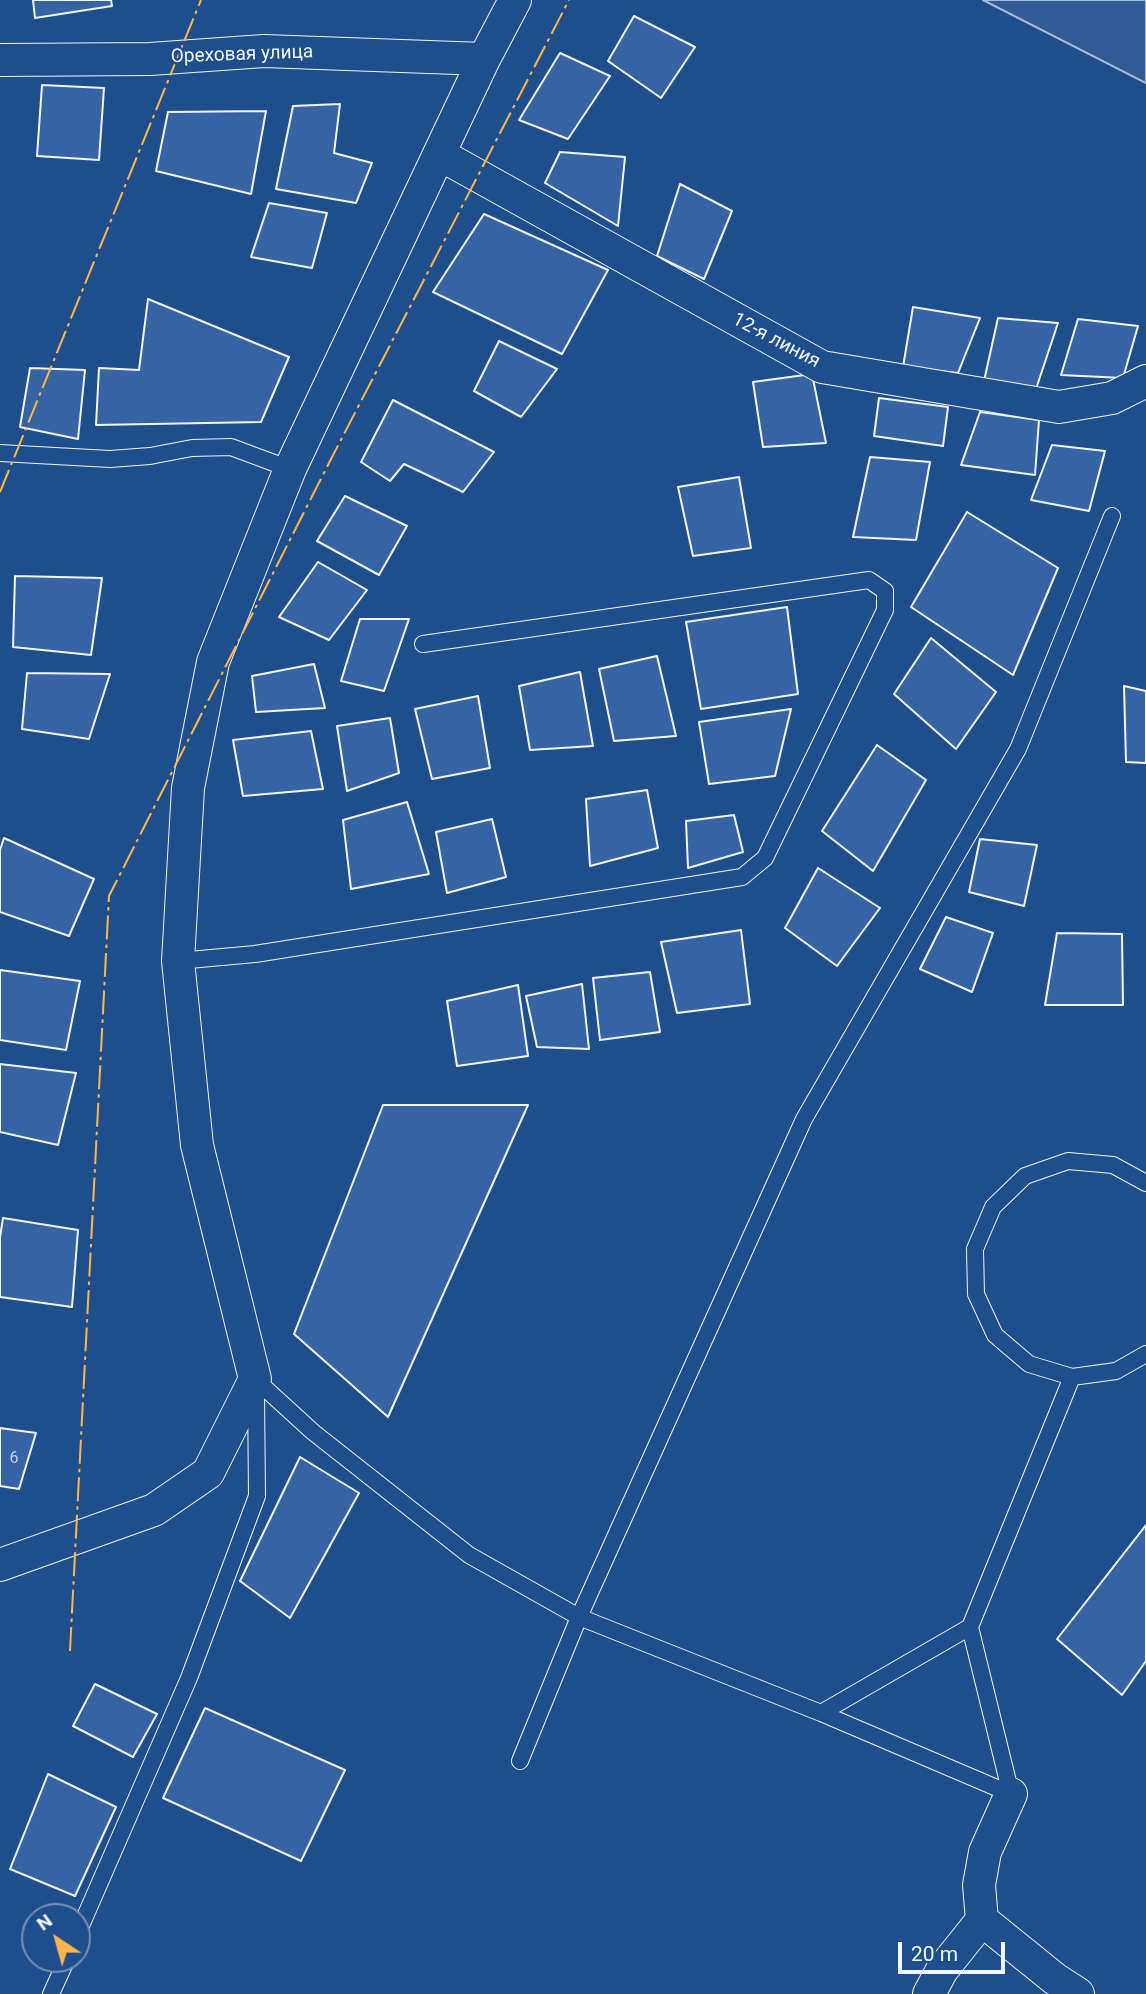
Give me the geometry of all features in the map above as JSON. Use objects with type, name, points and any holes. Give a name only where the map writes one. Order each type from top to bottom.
[{"type":"street","points":[[0,1565],[154,1510],[208,1472],[255,1379],[197,1145],[178,961],[188,788],[213,662],[290,469],[484,59],[515,0]]},
{"type":"street","name":"Ореховая улица","points":[[0,60],[150,59],[264,51],[484,59]]},
{"type":"street","name":"12-я линия","points":[[439,154],[822,368],[1059,407],[1112,398],[1146,381]]},
{"type":"street","points":[[929,1994],[942,1970],[982,1920],[979,1885],[985,1852],[1011,1794]]},
{"type":"street","points":[[982,1920],[1077,1994]]},
{"type":"lane","points":[[0,453],[110,459],[150,456],[192,448],[231,447],[290,469]]},
{"type":"lane","points":[[520,1761],[579,1616],[804,1119],[1018,749],[1112,516]]},
{"type":"lane","points":[[178,961],[255,954],[742,877],[765,858],[885,610],[885,591],[869,580],[424,644]]},
{"type":"lane","points":[[1146,1183],[1113,1165],[1068,1161],[1025,1176],[993,1207],[975,1249],[976,1294],[995,1335],[1029,1364],[1072,1377],[1116,1371],[1146,1354]]},
{"type":"lane","points":[[1011,1794],[970,1627],[1072,1377]]},
{"type":"lane","points":[[255,1379],[313,1432],[470,1555],[579,1616],[821,1713],[1011,1794]]},
{"type":"lane","points":[[91,1903],[189,1678],[257,1496],[255,1379]]},
{"type":"lane","points":[[821,1713],[970,1627]]},
{"type":"lane","points":[[51,1994],[61,1973]]},
{"type":"shaded area","points":[[983,0],[1146,0],[1146,83]]},
{"type":"building","points":[[33,0],[111,0],[112,6],[35,18]]},
{"type":"building","points":[[634,16],[695,47],[661,98],[608,61]]},
{"type":"building","points":[[560,53],[610,76],[568,139],[519,120]]},
{"type":"building","points":[[42,85],[104,88],[99,160],[37,156]]},
{"type":"building","points":[[340,104],[334,153],[372,163],[356,203],[276,189],[293,106]]},
{"type":"building","points":[[266,111],[251,194],[156,171],[168,112]]},
{"type":"building","points":[[560,152],[625,157],[618,226],[545,183]]},
{"type":"building","points":[[680,184],[732,211],[704,279],[657,256]]},
{"type":"building","points":[[269,203],[327,213],[312,268],[251,257]]},
{"type":"building","points":[[484,214],[608,270],[562,354],[433,292]]},
{"type":"building","points":[[148,299],[289,357],[261,422],[96,425],[99,368],[139,370]]},
{"type":"building","points":[[913,307],[980,318],[958,373],[903,367]]},
{"type":"building","points":[[998,318],[1058,323],[1036,389],[984,381]]},
{"type":"building","points":[[1078,319],[1138,326],[1123,378],[1061,375]]},
{"type":"building","points":[[499,341],[557,369],[521,417],[474,391]]},
{"type":"building","points":[[30,368],[85,370],[78,439],[20,427]]},
{"type":"building","points":[[812,374],[826,443],[763,447],[753,382]]},
{"type":"building","points":[[879,398],[948,407],[943,446],[874,436]]},
{"type":"building","points":[[393,400],[494,452],[463,492],[404,464],[390,481],[361,462]]},
{"type":"building","points":[[980,412],[1039,420],[1035,475],[961,465]]},
{"type":"building","points":[[1052,445],[1105,451],[1089,511],[1031,500]]},
{"type":"building","points":[[870,457],[930,462],[916,540],[853,537]]},
{"type":"building","points":[[739,477],[751,548],[693,556],[678,487]]},
{"type":"building","points":[[345,496],[407,526],[379,575],[317,541]]},
{"type":"building","points":[[967,512],[1058,568],[1013,675],[911,607]]},
{"type":"building","points":[[318,562],[367,590],[329,640],[279,617]]},
{"type":"building","points":[[15,576],[102,578],[91,655],[13,647]]},
{"type":"building","points":[[787,607],[798,694],[701,709],[686,622]]},
{"type":"building","points":[[360,619],[409,619],[384,691],[341,681]]},
{"type":"building","points":[[931,638],[996,692],[956,749],[894,694]]},
{"type":"building","points":[[657,656],[676,736],[614,741],[599,669]]},
{"type":"building","points":[[314,664],[325,708],[256,712],[252,676]]},
{"type":"building","points":[[580,672],[593,746],[530,750],[519,686]]},
{"type":"building","points":[[27,673],[110,674],[89,739],[22,729]]},
{"type":"building","points":[[1124,686],[1146,691],[1146,763],[1126,762]]},
{"type":"building","points":[[478,696],[490,768],[432,779],[415,709]]},
{"type":"building","points":[[791,709],[775,776],[709,784],[699,722]]},
{"type":"building","points":[[390,718],[399,773],[347,791],[337,726]]},
{"type":"building","points":[[311,731],[323,789],[243,796],[233,740]]},
{"type":"building","points":[[877,745],[926,780],[873,871],[822,831]]},
{"type":"building","points":[[647,790],[658,848],[590,866],[586,799]]},
{"type":"building","points":[[407,802],[429,874],[351,889],[343,820]]},
{"type":"building","points":[[734,815],[743,852],[688,868],[686,821]]},
{"type":"building","points":[[492,819],[506,877],[447,893],[436,832]]},
{"type":"building","points":[[4,838],[94,879],[69,936],[0,912],[0,850]]},
{"type":"building","points":[[980,839],[1037,845],[1024,906],[969,892]]},
{"type":"building","points":[[818,868],[880,908],[837,966],[785,928]]},
{"type":"building","points":[[946,917],[993,933],[972,992],[920,969]]},
{"type":"building","points":[[741,930],[750,1004],[677,1013],[661,942]]},
{"type":"building","points":[[1057,933],[1122,934],[1123,1005],[1045,1005]]},
{"type":"building","points":[[0,970],[80,981],[66,1050],[0,1040]]},
{"type":"building","points":[[650,972],[660,1032],[600,1040],[593,978]]},
{"type":"building","points":[[582,984],[589,1049],[537,1047],[526,996]]},
{"type":"building","points":[[518,985],[528,1056],[457,1066],[447,1001]]},
{"type":"building","points":[[0,1064],[76,1073],[58,1145],[0,1132]]},
{"type":"building","points":[[383,1105],[528,1105],[388,1417],[294,1334]]},
{"type":"building","points":[[3,1218],[78,1230],[72,1307],[0,1297],[0,1237]]},
{"type":"building","points":[[0,1428],[36,1433],[19,1489],[0,1486]]},
{"type":"building","points":[[300,1457],[359,1493],[290,1618],[240,1581]]},
{"type":"building","points":[[1146,1525],[1146,1661],[1122,1695],[1057,1639]]},
{"type":"building","points":[[95,1684],[157,1714],[133,1757],[73,1726]]},
{"type":"building","points":[[205,1708],[345,1770],[301,1861],[163,1798]]},
{"type":"building","points":[[48,1774],[116,1807],[75,1896],[10,1869]]},
{"type":"power","points":[[0,492],[201,0]]},
{"type":"power","points":[[70,1651],[109,896],[569,0]]}]
